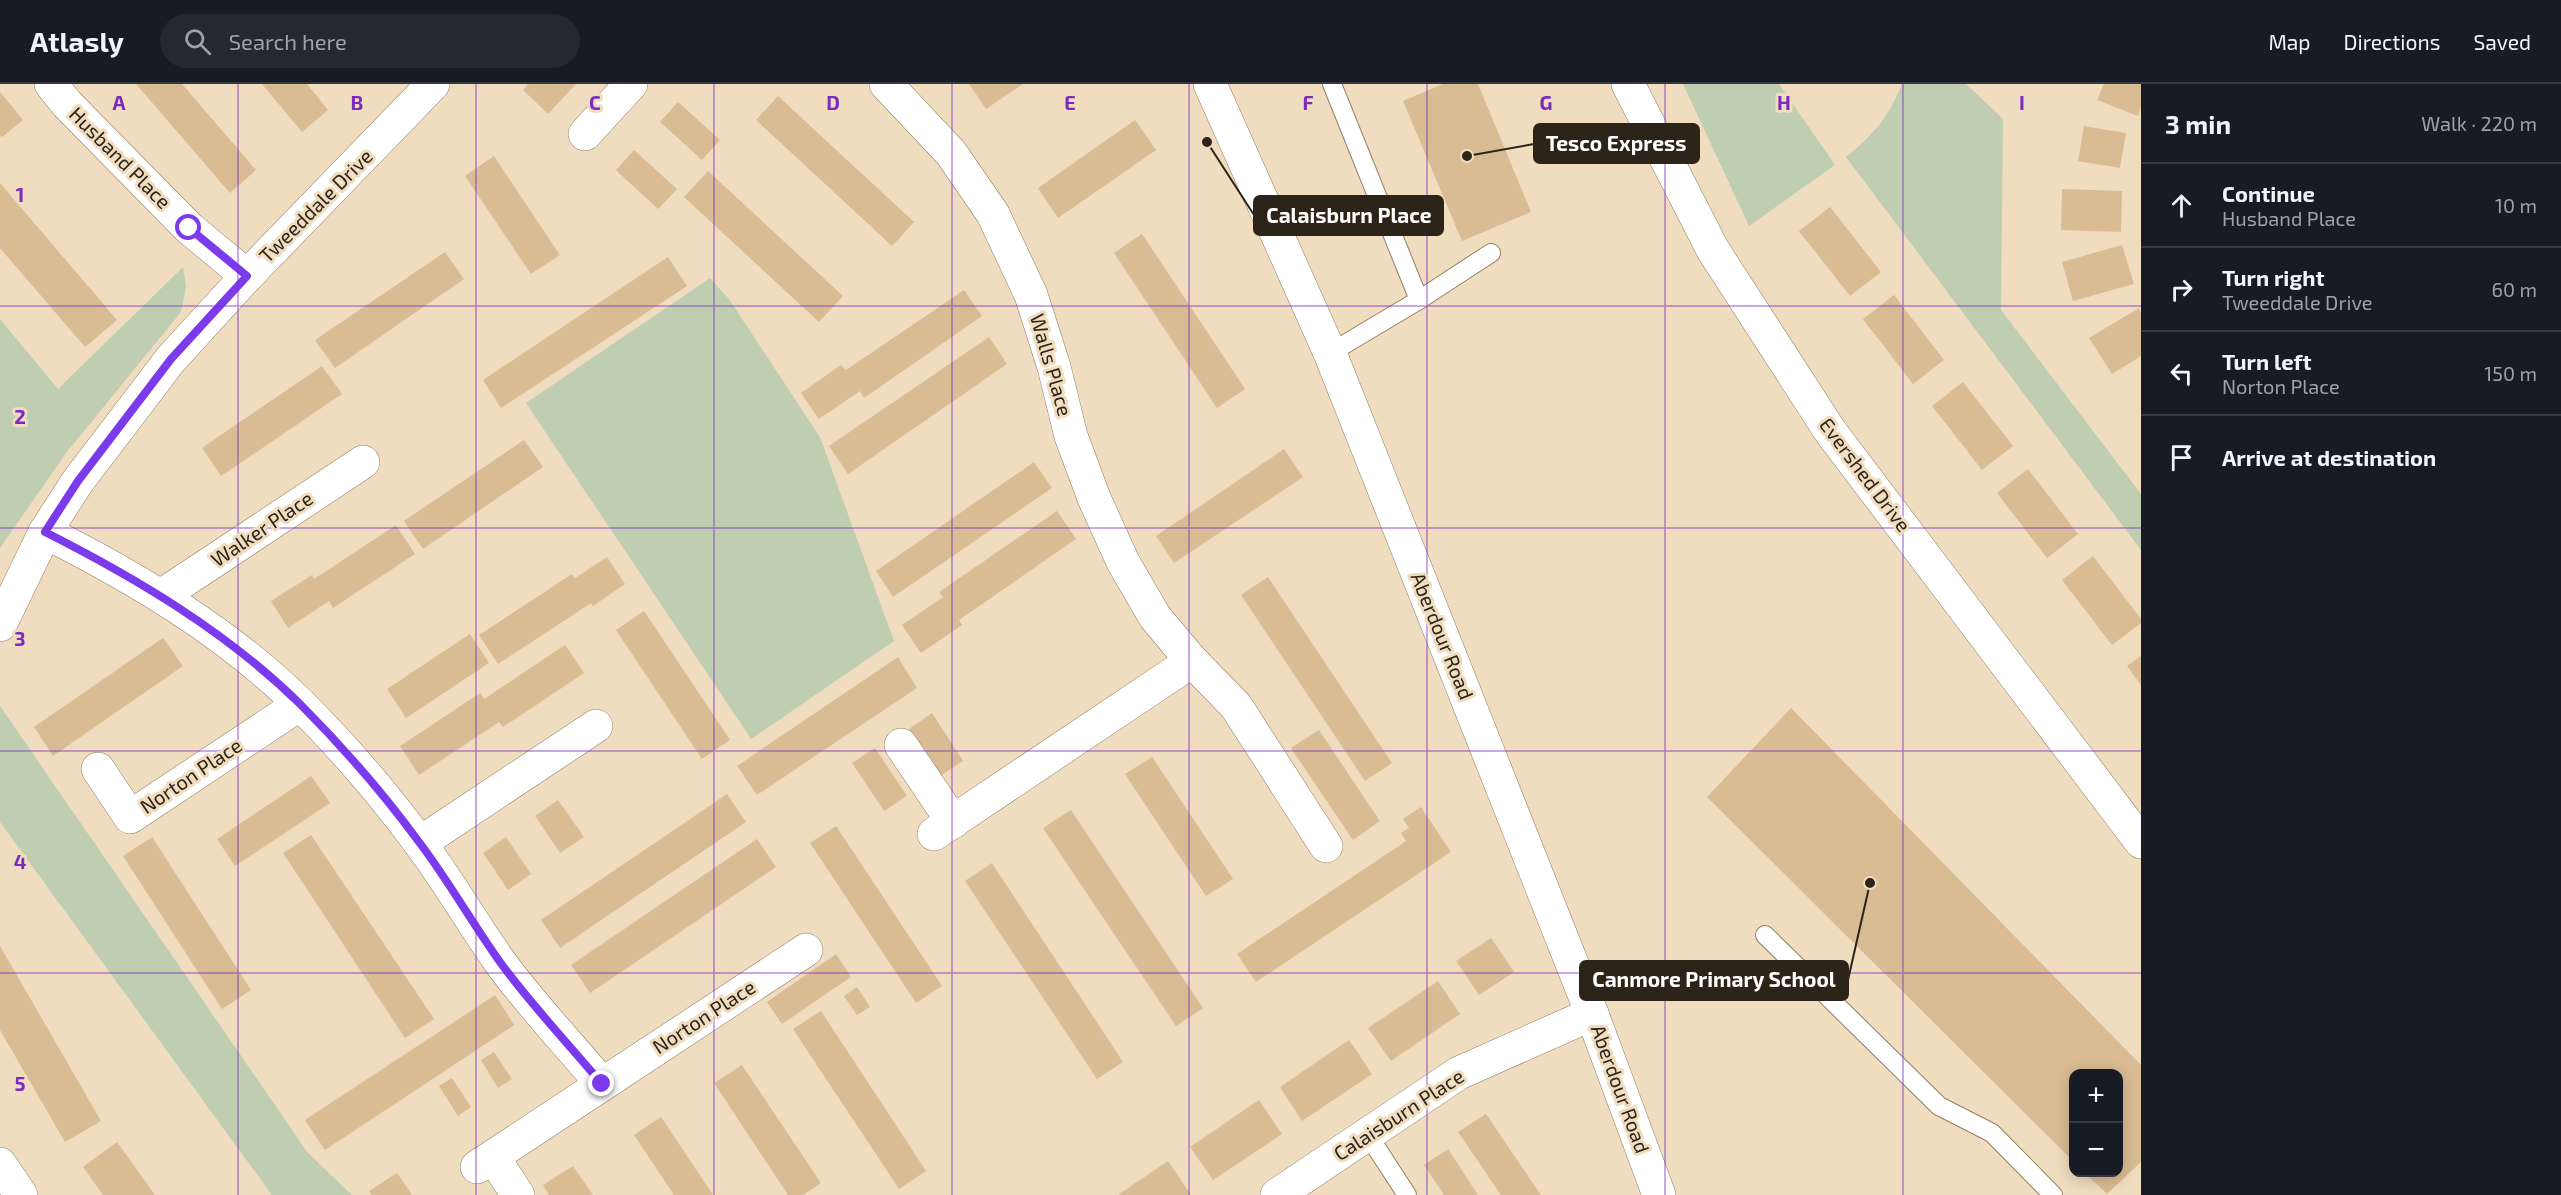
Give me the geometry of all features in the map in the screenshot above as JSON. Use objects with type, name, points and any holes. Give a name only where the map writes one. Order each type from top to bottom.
[{"type":"street","name":"Husband Place","points":[[51,84],[67,104],[189,228],[247,276]]},
{"type":"street","name":"Tweeddale Drive","points":[[0,625],[45,532],[78,481],[164,368],[247,276],[401,120],[433,84]]},
{"type":"street","points":[[585,134],[631,84]]},
{"type":"street","name":"Walls Place","points":[[886,84],[951,153],[993,214],[1031,295],[1054,367],[1071,436],[1094,498],[1123,562],[1155,617],[1192,661],[1236,706],[1326,846]]},
{"type":"street","name":"Aberdour Road","points":[[1210,84],[1330,353],[1592,1014],[1659,1195]]},
{"type":"street","name":"Evershed Drive","points":[[1628,84],[1713,250],[1830,431],[2141,842]]},
{"type":"street","name":"Walker Place","points":[[161,596],[363,462]]},
{"type":"street","points":[[45,532],[111,566],[161,596],[273,679],[300,704],[355,763],[420,843],[501,963],[602,1084]]},
{"type":"street","points":[[901,745],[943,828],[1192,661]]},
{"type":"street","name":"Norton Place","points":[[98,769],[130,817],[300,704]]},
{"type":"street","points":[[420,843],[596,726]]},
{"type":"street","name":"Norton Place","points":[[518,1195],[485,1162],[806,950]]},
{"type":"street","name":"Calaisburn Place","points":[[1277,1195],[1459,1073],[1592,1014]]},
{"type":"street","points":[[0,1164],[21,1195]]},
{"type":"lane","points":[[1332,84],[1419,300]]},
{"type":"lane","points":[[1330,353],[1419,300],[1491,253]]},
{"type":"lane","points":[[1765,935],[1939,1106],[1992,1133],[2053,1195]]},
{"type":"lane","points":[[1368,1135],[1407,1195]]},
{"type":"green space","points":[[1683,84],[1779,84],[1835,165],[1749,226]]},
{"type":"green space","points":[[1902,84],[1966,84],[2003,119],[2001,310],[2141,494],[2141,550],[1846,157],[1879,125],[1892,106]]},
{"type":"green space","points":[[183,267],[186,287],[181,312],[66,453],[0,548],[0,319],[58,389]]},
{"type":"green space","points":[[710,278],[729,299],[820,437],[894,641],[751,739],[526,403]]},
{"type":"green space","points":[[0,706],[308,1153],[352,1195],[272,1195],[0,822]]},
{"type":"building","points":[[136,84],[182,84],[256,170],[230,193]]},
{"type":"building","points":[[262,84],[307,84],[328,110],[302,132]]},
{"type":"building","points":[[528,84],[576,84],[548,114],[523,90]]},
{"type":"building","points":[[969,84],[1023,84],[986,109]]},
{"type":"building","points":[[1443,84],[1478,84],[1531,212],[1462,241],[1403,101]]},
{"type":"building","points":[[2104,84],[2141,84],[2141,107],[2138,116],[2097,100]]},
{"type":"building","points":[[0,92],[23,120],[2,137],[0,135]]},
{"type":"building","points":[[778,96],[914,222],[892,246],[756,120]]},
{"type":"building","points":[[678,102],[720,140],[702,160],[660,122]]},
{"type":"building","points":[[1135,120],[1156,150],[1058,218],[1038,188]]},
{"type":"building","points":[[2084,126],[2126,133],[2120,168],[2078,161]]},
{"type":"building","points":[[634,150],[677,189],[658,209],[616,170]]},
{"type":"building","points":[[494,156],[560,255],[531,274],[465,176]]},
{"type":"building","points":[[708,171],[843,296],[819,322],[684,197]]},
{"type":"building","points":[[0,183],[117,320],[85,347],[0,248]]},
{"type":"building","points":[[2062,189],[2122,191],[2121,232],[2061,230]]},
{"type":"building","points":[[1830,207],[1881,272],[1850,296],[1799,231]]},
{"type":"building","points":[[1142,234],[1245,389],[1217,408],[1114,253]]},
{"type":"building","points":[[2122,245],[2134,284],[2073,301],[2062,262]]},
{"type":"building","points":[[445,252],[464,279],[335,368],[315,340]]},
{"type":"building","points":[[668,257],[687,286],[501,408],[483,380]]},
{"type":"building","points":[[964,290],[982,316],[864,398],[860,391],[819,419],[801,393],[841,365],[846,370]]},
{"type":"building","points":[[1894,295],[1944,360],[1913,384],[1863,319]]},
{"type":"building","points":[[2139,308],[2141,312],[2141,356],[2112,374],[2089,338]]},
{"type":"building","points":[[989,337],[1007,364],[848,474],[829,446]]},
{"type":"building","points":[[322,366],[342,394],[221,476],[202,448]]},
{"type":"building","points":[[1963,382],[2013,446],[1982,470],[1932,406]]},
{"type":"building","points":[[524,440],[543,467],[423,549],[404,521]]},
{"type":"building","points":[[1284,449],[1303,477],[1174,563],[1156,536]]},
{"type":"building","points":[[1034,462],[1052,488],[893,597],[876,571]]},
{"type":"building","points":[[2028,469],[2078,534],[2047,558],[1997,493]]},
{"type":"building","points":[[1057,511],[1076,539],[959,620],[962,625],[921,653],[902,625],[943,597],[939,592]]},
{"type":"building","points":[[396,525],[415,554],[333,608],[329,601],[288,628],[271,601],[312,575],[314,579]]},
{"type":"building","points":[[2093,556],[2141,619],[2141,623],[2112,645],[2062,580]]},
{"type":"building","points":[[607,557],[625,584],[593,606],[591,603],[498,664],[479,635],[572,574],[575,578]]},
{"type":"building","points":[[1268,577],[1392,763],[1365,781],[1241,595]]},
{"type":"building","points":[[644,611],[730,740],[702,759],[616,630]]},
{"type":"building","points":[[470,634],[489,663],[406,718],[387,689]]},
{"type":"building","points":[[163,638],[183,666],[53,756],[34,727]]},
{"type":"building","points":[[565,645],[584,673],[503,727],[499,722],[419,775],[400,746],[480,693],[484,699]]},
{"type":"building","points":[[2141,656],[2141,685],[2127,666]]},
{"type":"building","points":[[898,657],[917,688],[757,795],[737,766]]},
{"type":"building","points":[[1791,708],[2141,1065],[2141,1162],[2107,1194],[2089,1177],[2123,1177],[2123,1069],[2069,1069],[2069,1157],[1707,797]]},
{"type":"building","points":[[932,713],[963,761],[940,776],[909,729]]},
{"type":"building","points":[[1319,730],[1380,821],[1353,840],[1291,748]]},
{"type":"building","points":[[875,748],[907,796],[884,811],[852,763]]},
{"type":"building","points":[[1152,757],[1233,879],[1206,896],[1125,774]]},
{"type":"building","points":[[311,776],[330,803],[235,866],[217,839]]},
{"type":"building","points":[[727,794],[746,822],[560,948],[541,920]]},
{"type":"building","points":[[558,800],[584,837],[560,853],[535,816]]},
{"type":"building","points":[[1421,807],[1451,852],[1256,982],[1237,954],[1406,841],[1401,833],[1409,828],[1403,819]]},
{"type":"building","points":[[1071,810],[1203,1008],[1176,1026],[1043,828]]},
{"type":"building","points":[[836,826],[942,986],[916,1003],[810,843]]},
{"type":"building","points":[[311,835],[434,1019],[405,1038],[283,853]]},
{"type":"building","points":[[152,837],[251,990],[222,1009],[123,856]]},
{"type":"building","points":[[506,837],[531,874],[508,890],[483,853]]},
{"type":"building","points":[[757,839],[776,867],[590,993],[571,965]]},
{"type":"building","points":[[992,863],[1123,1062],[1097,1079],[965,881]]},
{"type":"building","points":[[1491,938],[1514,972],[1479,995],[1456,961]]},
{"type":"building","points":[[0,946],[101,1121],[65,1142],[0,1030]]},
{"type":"building","points":[[836,954],[851,977],[782,1024],[767,1002]]},
{"type":"building","points":[[1438,981],[1460,1014],[1391,1061],[1368,1028]]},
{"type":"building","points":[[857,987],[870,1007],[857,1015],[844,996]]},
{"type":"building","points":[[495,995],[514,1025],[325,1150],[305,1120]]},
{"type":"building","points":[[821,1011],[926,1171],[899,1189],[793,1029]]},
{"type":"building","points":[[1349,1040],[1372,1074],[1302,1121],[1280,1087]]},
{"type":"building","points":[[494,1052],[512,1079],[498,1088],[481,1060]]},
{"type":"building","points":[[742,1065],[821,1183],[803,1195],[788,1195],[714,1083]]},
{"type":"building","points":[[452,1078],[471,1107],[458,1116],[439,1086]]},
{"type":"building","points":[[1259,1100],[1282,1134],[1213,1180],[1190,1147]]},
{"type":"building","points":[[1486,1114],[1541,1195],[1501,1195],[1458,1132]]},
{"type":"building","points":[[661,1117],[713,1195],[674,1195],[634,1135]]},
{"type":"building","points":[[117,1142],[155,1195],[103,1195],[83,1167]]},
{"type":"building","points":[[1448,1149],[1478,1195],[1444,1195],[1424,1165]]},
{"type":"building","points":[[1168,1161],[1191,1195],[1118,1195],[1134,1184]]},
{"type":"building","points":[[573,1166],[593,1195],[549,1195],[543,1185]]},
{"type":"building","points":[[397,1173],[412,1195],[372,1195],[369,1191]]},
{"type":"place","name":"Calaisburn Place","points":[[1207,142]]},
{"type":"place","name":"Tesco Express","points":[[1467,156]]},
{"type":"place","name":"Canmore Primary School","points":[[1870,883]]},
{"type":"route","points":[[189,228],[247,276],[171,359],[78,481],[45,532],[111,566],[161,596],[273,679],[300,704],[355,763],[420,843],[501,963],[602,1084]]}]
